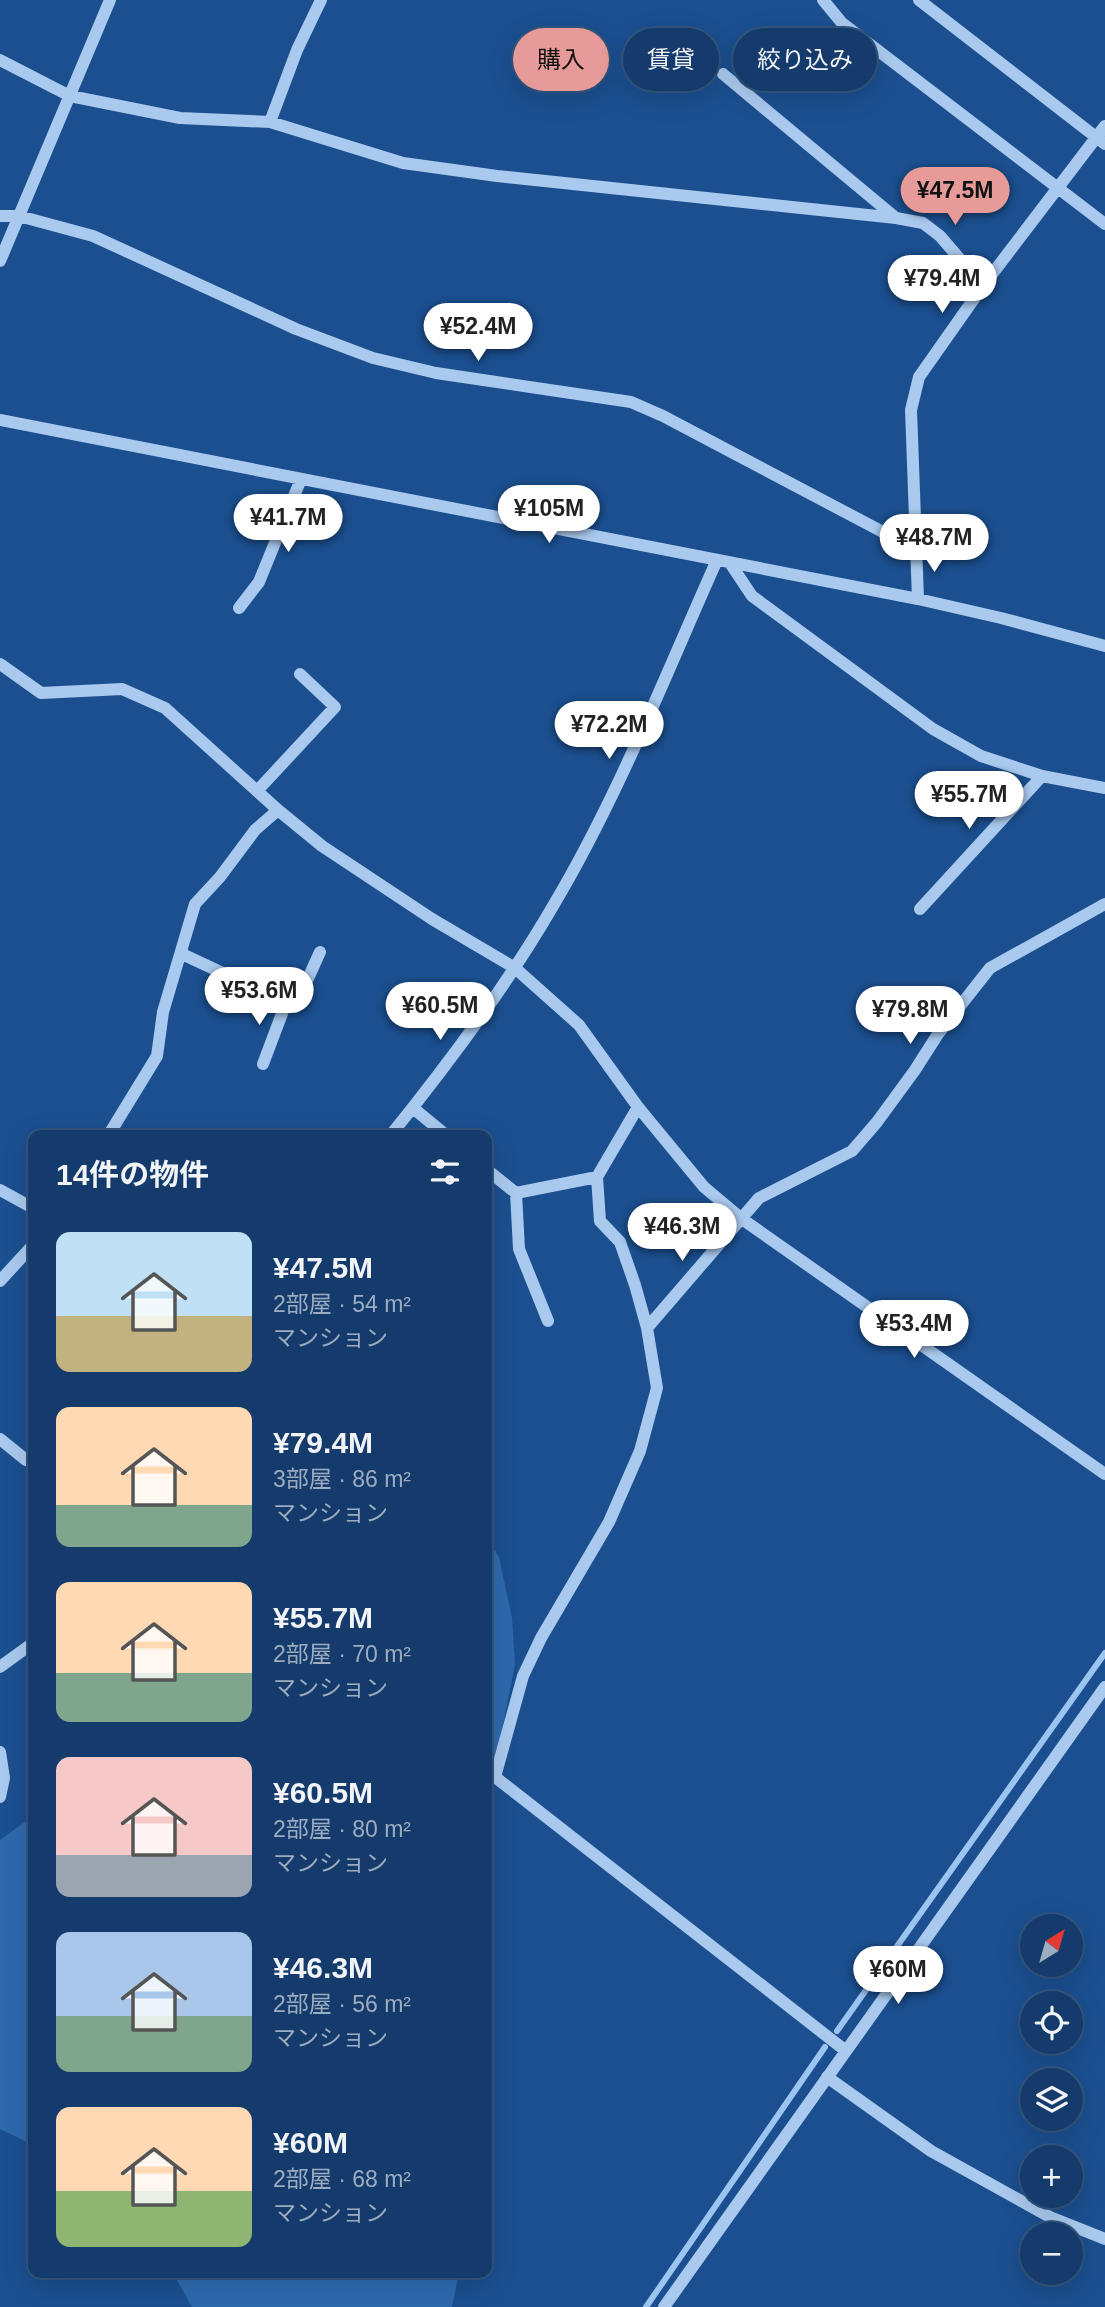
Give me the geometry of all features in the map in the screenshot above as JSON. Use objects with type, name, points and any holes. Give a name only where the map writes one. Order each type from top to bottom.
[{"type":"street","points":[[0,261],[110,0]]},
{"type":"street","points":[[270,122],[297,50],[321,0]]},
{"type":"street","points":[[823,0],[842,23],[1105,224]]},
{"type":"street","points":[[919,0],[1101,140]]},
{"type":"street","points":[[0,60],[70,96],[180,118],[270,122],[403,163],[923,223],[940,236],[983,286]]},
{"type":"street","points":[[723,74],[896,218]]},
{"type":"street","points":[[918,599],[911,410],[919,377],[983,286],[1058,188],[1101,140],[1105,126]]},
{"type":"street","points":[[0,216],[19,216],[93,236],[296,329],[373,358],[436,373],[631,401],[917,550]]},
{"type":"street","points":[[0,419],[918,599],[1105,646]]},
{"type":"street","points":[[239,608],[259,582],[301,479]]},
{"type":"street","points":[[395,1130],[515,968],[554,904],[612,792],[717,561]]},
{"type":"street","points":[[730,563],[752,596],[933,729],[981,756],[1042,776],[1105,788]]},
{"type":"street","points":[[0,664],[41,693],[122,689],[165,708],[322,846],[432,919],[515,968],[579,1025],[638,1107],[704,1187],[743,1219],[1105,1474]]},
{"type":"street","points":[[257,791],[335,707],[300,674]]},
{"type":"street","points":[[920,909],[1042,776]]},
{"type":"street","points":[[112,1130],[157,1056],[163,1012],[195,904],[220,877],[255,830],[278,810]]},
{"type":"street","points":[[647,1328],[759,1198],[852,1151],[877,1122],[938,1034],[990,968],[1105,904]]},
{"type":"street","points":[[182,954],[295,1007],[320,952]]},
{"type":"street","points":[[263,1064],[286,1003]]},
{"type":"street","points":[[638,1107],[597,1177],[600,1221],[620,1242],[647,1328],[657,1388],[640,1451],[609,1522],[541,1638],[523,1675],[495,1776],[846,2051]]},
{"type":"street","points":[[413,1108],[440,1130]]},
{"type":"street","points":[[492,1174],[516,1194],[519,1249],[548,1321]]},
{"type":"street","points":[[516,1194],[597,1177]]},
{"type":"street","points":[[0,1190],[28,1205]]},
{"type":"street","points":[[0,1280],[28,1250]]},
{"type":"street","points":[[0,1439],[26,1460]]},
{"type":"street","points":[[0,1667],[28,1647]]},
{"type":"street","points":[[664,2307],[1105,1687]]},
{"type":"street","points":[[0,1752],[4,1778],[0,1797]]},
{"type":"street","points":[[827,2077],[931,2151],[1050,2217],[1105,2239]]},
{"type":"shaded area","points":[[492,1546],[499,1557],[512,1618],[515,1664],[492,1781]]},
{"type":"shaded area","points":[[28,1820],[28,2143],[0,2129],[0,1840]]},
{"type":"shaded area","points":[[176,2278],[458,2278],[452,2307],[192,2307]]},
{"type":"waterway","points":[[837,2031],[1105,1653]]},
{"type":"waterway","points":[[646,2307],[825,2047]]}]
